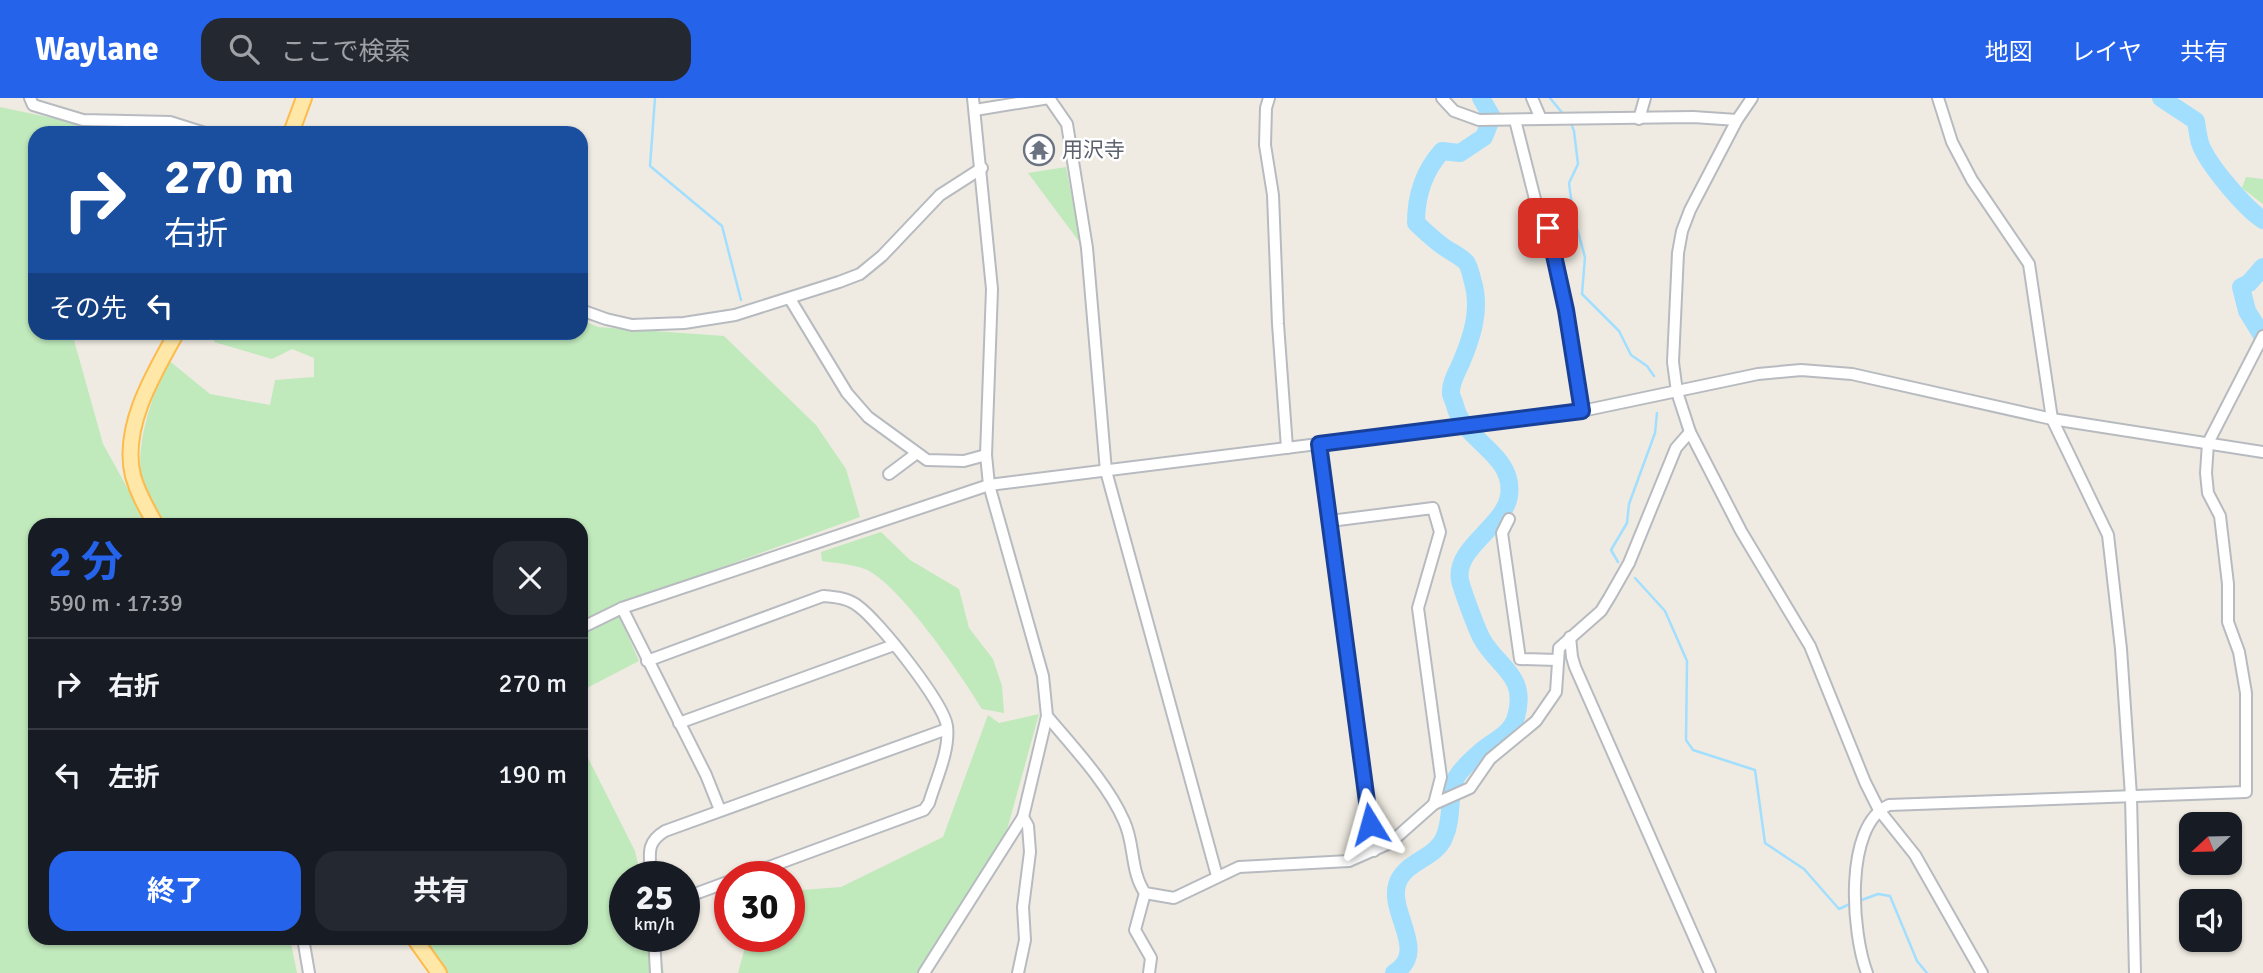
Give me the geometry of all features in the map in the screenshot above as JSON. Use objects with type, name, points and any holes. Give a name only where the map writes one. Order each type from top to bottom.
[{"type":"main road","points":[[294,126],[304,98]]},
{"type":"main road","points":[[152,518],[134,480],[132,443],[148,388],[173,340]]},
{"type":"main road","points":[[419,945],[439,973]]},
{"type":"street","points":[[30,98],[33,104],[83,120],[170,122],[183,126]]},
{"type":"street","points":[[924,973],[1023,817],[1047,716],[1043,676],[989,485],[986,456],[992,289],[974,104],[1049,98],[1066,124],[1087,248],[1106,471],[1217,876]]},
{"type":"street","points":[[1269,98],[1266,108],[1265,145],[1273,195],[1278,324],[1287,448]]},
{"type":"street","points":[[1442,98],[1454,111],[1479,120],[1693,117],[1737,120]]},
{"type":"street","points":[[1532,98],[1541,119]]},
{"type":"street","points":[[1639,118],[1644,98]]},
{"type":"street","points":[[1752,98],[1737,120],[1690,210],[1682,231],[1678,253],[1673,362],[1678,392],[1690,432],[1741,531],[1810,646],[1864,782],[1879,810],[1915,855],[1982,973]]},
{"type":"street","points":[[1938,98],[1952,142],[1972,180],[2029,264],[2052,419],[2108,535],[2131,796],[2135,973]]},
{"type":"street","points":[[1510,120],[1535,199],[1548,228],[1566,310],[1582,411]]},
{"type":"street","points":[[588,313],[632,325],[684,323],[735,315],[860,274],[882,256],[940,195],[982,168]]},
{"type":"street","points":[[790,299],[858,408],[927,460],[946,462],[986,456]]},
{"type":"street","points":[[1867,973],[1858,948],[1855,892],[1858,860],[1864,834],[1879,810],[1889,805],[2246,792],[2246,693],[2239,652],[2228,622],[2228,584],[2220,516],[2208,493],[2206,473],[2208,443],[2263,336]]},
{"type":"street","points":[[588,624],[622,607],[989,485],[1582,411],[1758,374],[1801,370],[1829,371],[2052,419],[2263,452]]},
{"type":"street","points":[[1145,893],[1174,898],[1239,867],[1349,861],[1390,843],[1437,803],[1460,795],[1470,788],[1490,758],[1536,721],[1550,704],[1556,692],[1559,648],[1601,611],[1609,598],[1629,563],[1676,448],[1690,432]]},
{"type":"street","points":[[1319,444],[1374,851]]},
{"type":"street","points":[[889,474],[917,453]]},
{"type":"street","points":[[1330,521],[1433,508],[1440,532],[1418,608],[1441,777],[1437,803]]},
{"type":"street","points":[[1509,519],[1502,533],[1520,659],[1557,660]]},
{"type":"street","points":[[647,661],[823,596],[837,597],[855,603],[871,617],[931,694],[945,718],[947,740],[929,803],[924,810],[785,861]]},
{"type":"street","points":[[622,607],[720,810]]},
{"type":"street","points":[[1570,637],[1575,667],[1710,973]]},
{"type":"street","points":[[679,723],[894,645]]},
{"type":"street","points":[[1047,716],[1114,802],[1126,824],[1132,861],[1145,893],[1135,930],[1151,958],[1149,973]]},
{"type":"street","points":[[650,861],[653,838],[665,831],[947,729]]},
{"type":"street","points":[[1018,973],[1025,940],[1023,906],[1030,852],[1028,826],[1023,817]]},
{"type":"street","points":[[304,945],[309,973]]},
{"type":"street","points":[[655,952],[656,973]]},
{"type":"green space","points":[[0,107],[98,126],[28,126],[28,340],[74,340],[103,444],[144,518],[28,518],[28,945],[291,945],[297,973],[0,973]]},
{"type":"green space","points":[[1066,167],[1081,244],[1028,173]]},
{"type":"green space","points":[[2246,177],[2263,179],[2263,204],[2242,188]]},
{"type":"green space","points":[[588,323],[598,327],[724,336],[816,425],[846,469],[860,517],[615,606],[639,661],[588,687],[588,518],[160,518],[143,486],[141,454],[146,422],[167,359],[210,394],[270,405],[275,380],[314,377],[314,358],[292,349],[272,359],[214,342],[588,340]]},
{"type":"green space","points":[[881,532],[910,560],[959,589],[969,628],[993,659],[1002,686],[1004,713],[982,709],[929,632],[895,592],[879,578],[860,567],[822,561],[821,552]]},
{"type":"green space","points":[[1039,714],[1007,830],[931,973],[738,973],[744,952],[805,952],[805,890],[841,887],[943,837],[988,715],[999,723]]},
{"type":"green space","points":[[588,758],[635,851],[637,861],[609,861],[609,952],[659,952],[664,973],[442,973],[424,945],[588,945]]},
{"type":"waterway","points":[[655,98],[650,166],[722,226],[741,300]]},
{"type":"waterway","points":[[1394,973],[1404,964],[1408,954],[1406,932],[1396,896],[1400,877],[1440,845],[1448,825],[1454,781],[1472,760],[1510,729],[1519,703],[1518,691],[1510,673],[1482,639],[1460,580],[1460,568],[1464,558],[1498,518],[1509,496],[1509,482],[1505,470],[1462,421],[1451,394],[1453,382],[1469,343],[1476,313],[1473,282],[1466,262],[1416,223],[1422,184],[1442,151],[1460,153],[1484,137],[1492,117],[1481,98]]},
{"type":"waterway","points":[[1550,98],[1564,115]]},
{"type":"waterway","points":[[2161,98],[2196,121],[2200,143],[2210,162],[2237,196],[2263,220]]},
{"type":"waterway","points":[[1571,123],[1578,164],[1569,183],[1573,214],[1585,257],[1582,294],[1619,331],[1631,355],[1647,366],[1654,376]]},
{"type":"waterway","points":[[2263,267],[2249,283],[2241,287],[2247,311],[2263,337]]},
{"type":"waterway","points":[[1618,562],[1611,550],[1627,523],[1629,504],[1655,433],[1657,413]]},
{"type":"waterway","points":[[1635,578],[1665,611],[1687,661],[1686,740],[1693,750],[1755,770],[1765,843],[1804,869],[1839,909],[1852,903]]},
{"type":"waterway","points":[[1859,901],[1878,894],[1890,896],[1917,961],[1927,973]]},
{"type":"place","name":"用沢寺","points":[[1039,150]]},
{"type":"route","points":[[1370,824],[1319,444],[1582,411],[1566,310],[1548,228]]}]
